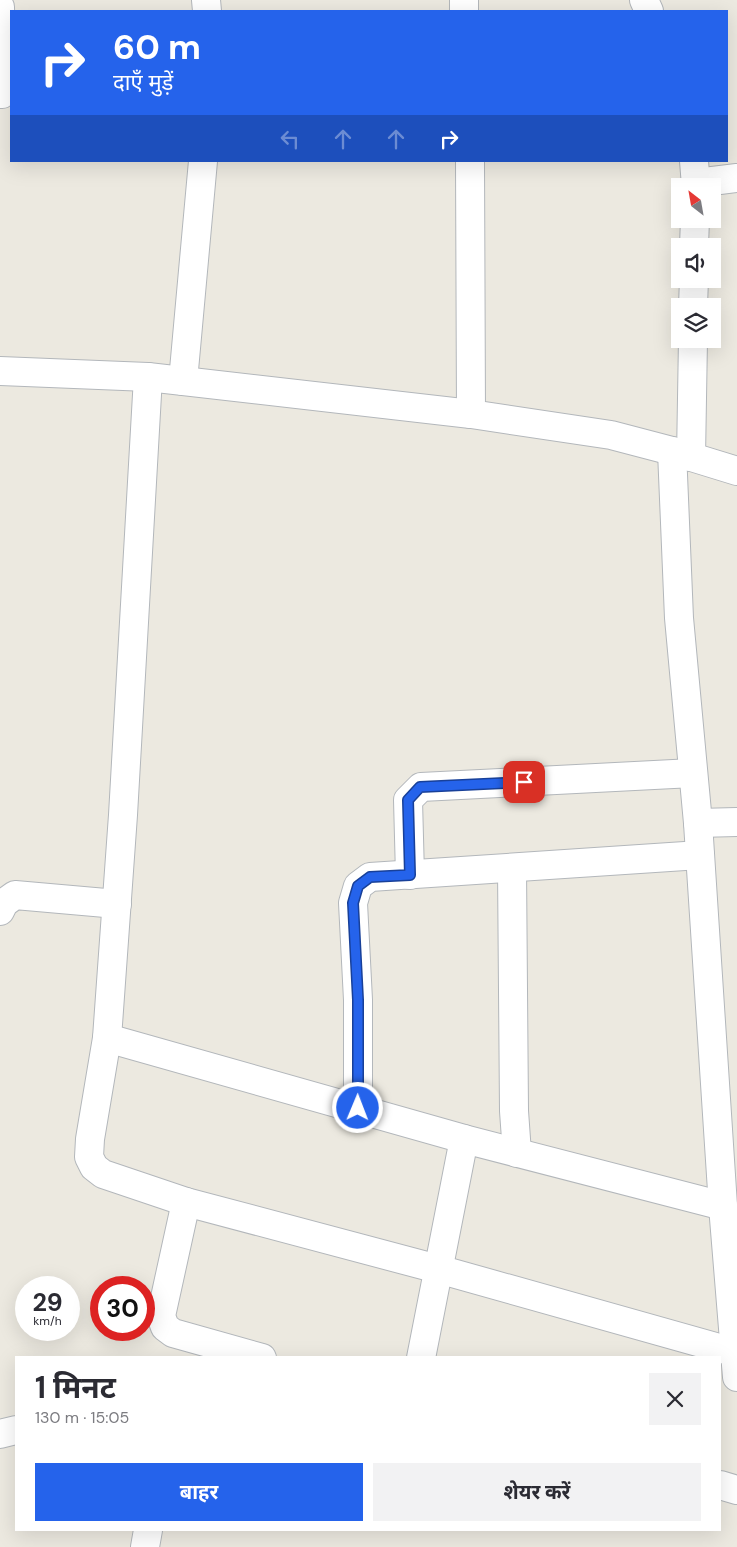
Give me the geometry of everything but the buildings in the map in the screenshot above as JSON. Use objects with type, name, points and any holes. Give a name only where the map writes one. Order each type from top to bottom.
[{"type":"street","points":[[0,7],[5,94]]},
{"type":"street","points":[[182,381],[203,162]]},
{"type":"street","points":[[470,162],[471,414]]},
{"type":"street","points":[[695,177],[737,178]]},
{"type":"street","points":[[692,348],[681,454],[679,618],[698,823],[723,1206],[736,1361],[721,1356]]},
{"type":"street","points":[[0,371],[148,377],[471,414],[611,435],[737,471]]},
{"type":"street","points":[[148,377],[108,1038],[90,1139],[89,1156],[94,1167],[103,1174],[186,1202],[438,1269],[720,1356]]},
{"type":"street","points":[[410,875],[408,800],[420,787],[693,773]]},
{"type":"street","points":[[698,823],[737,822]]},
{"type":"street","points":[[358,1108],[358,1000],[353,903],[358,886],[370,877],[700,855]]},
{"type":"street","points":[[512,868],[514,1111],[517,1153]]},
{"type":"street","points":[[0,911],[4,904],[15,895],[117,904]]},
{"type":"street","points":[[108,1038],[464,1139],[723,1206]]},
{"type":"street","points":[[421,1356],[464,1139]]},
{"type":"street","points":[[186,1202],[161,1316],[165,1327],[174,1333],[255,1356]]},
{"type":"street","points":[[0,1434],[15,1430]]},
{"type":"street","points":[[721,1485],[737,1490]]},
{"type":"street","points":[[145,1547],[148,1531]]},
{"type":"route","points":[[358,1108],[358,1000],[353,903],[358,886],[370,877],[410,875],[408,800],[420,787],[524,782]]}]
